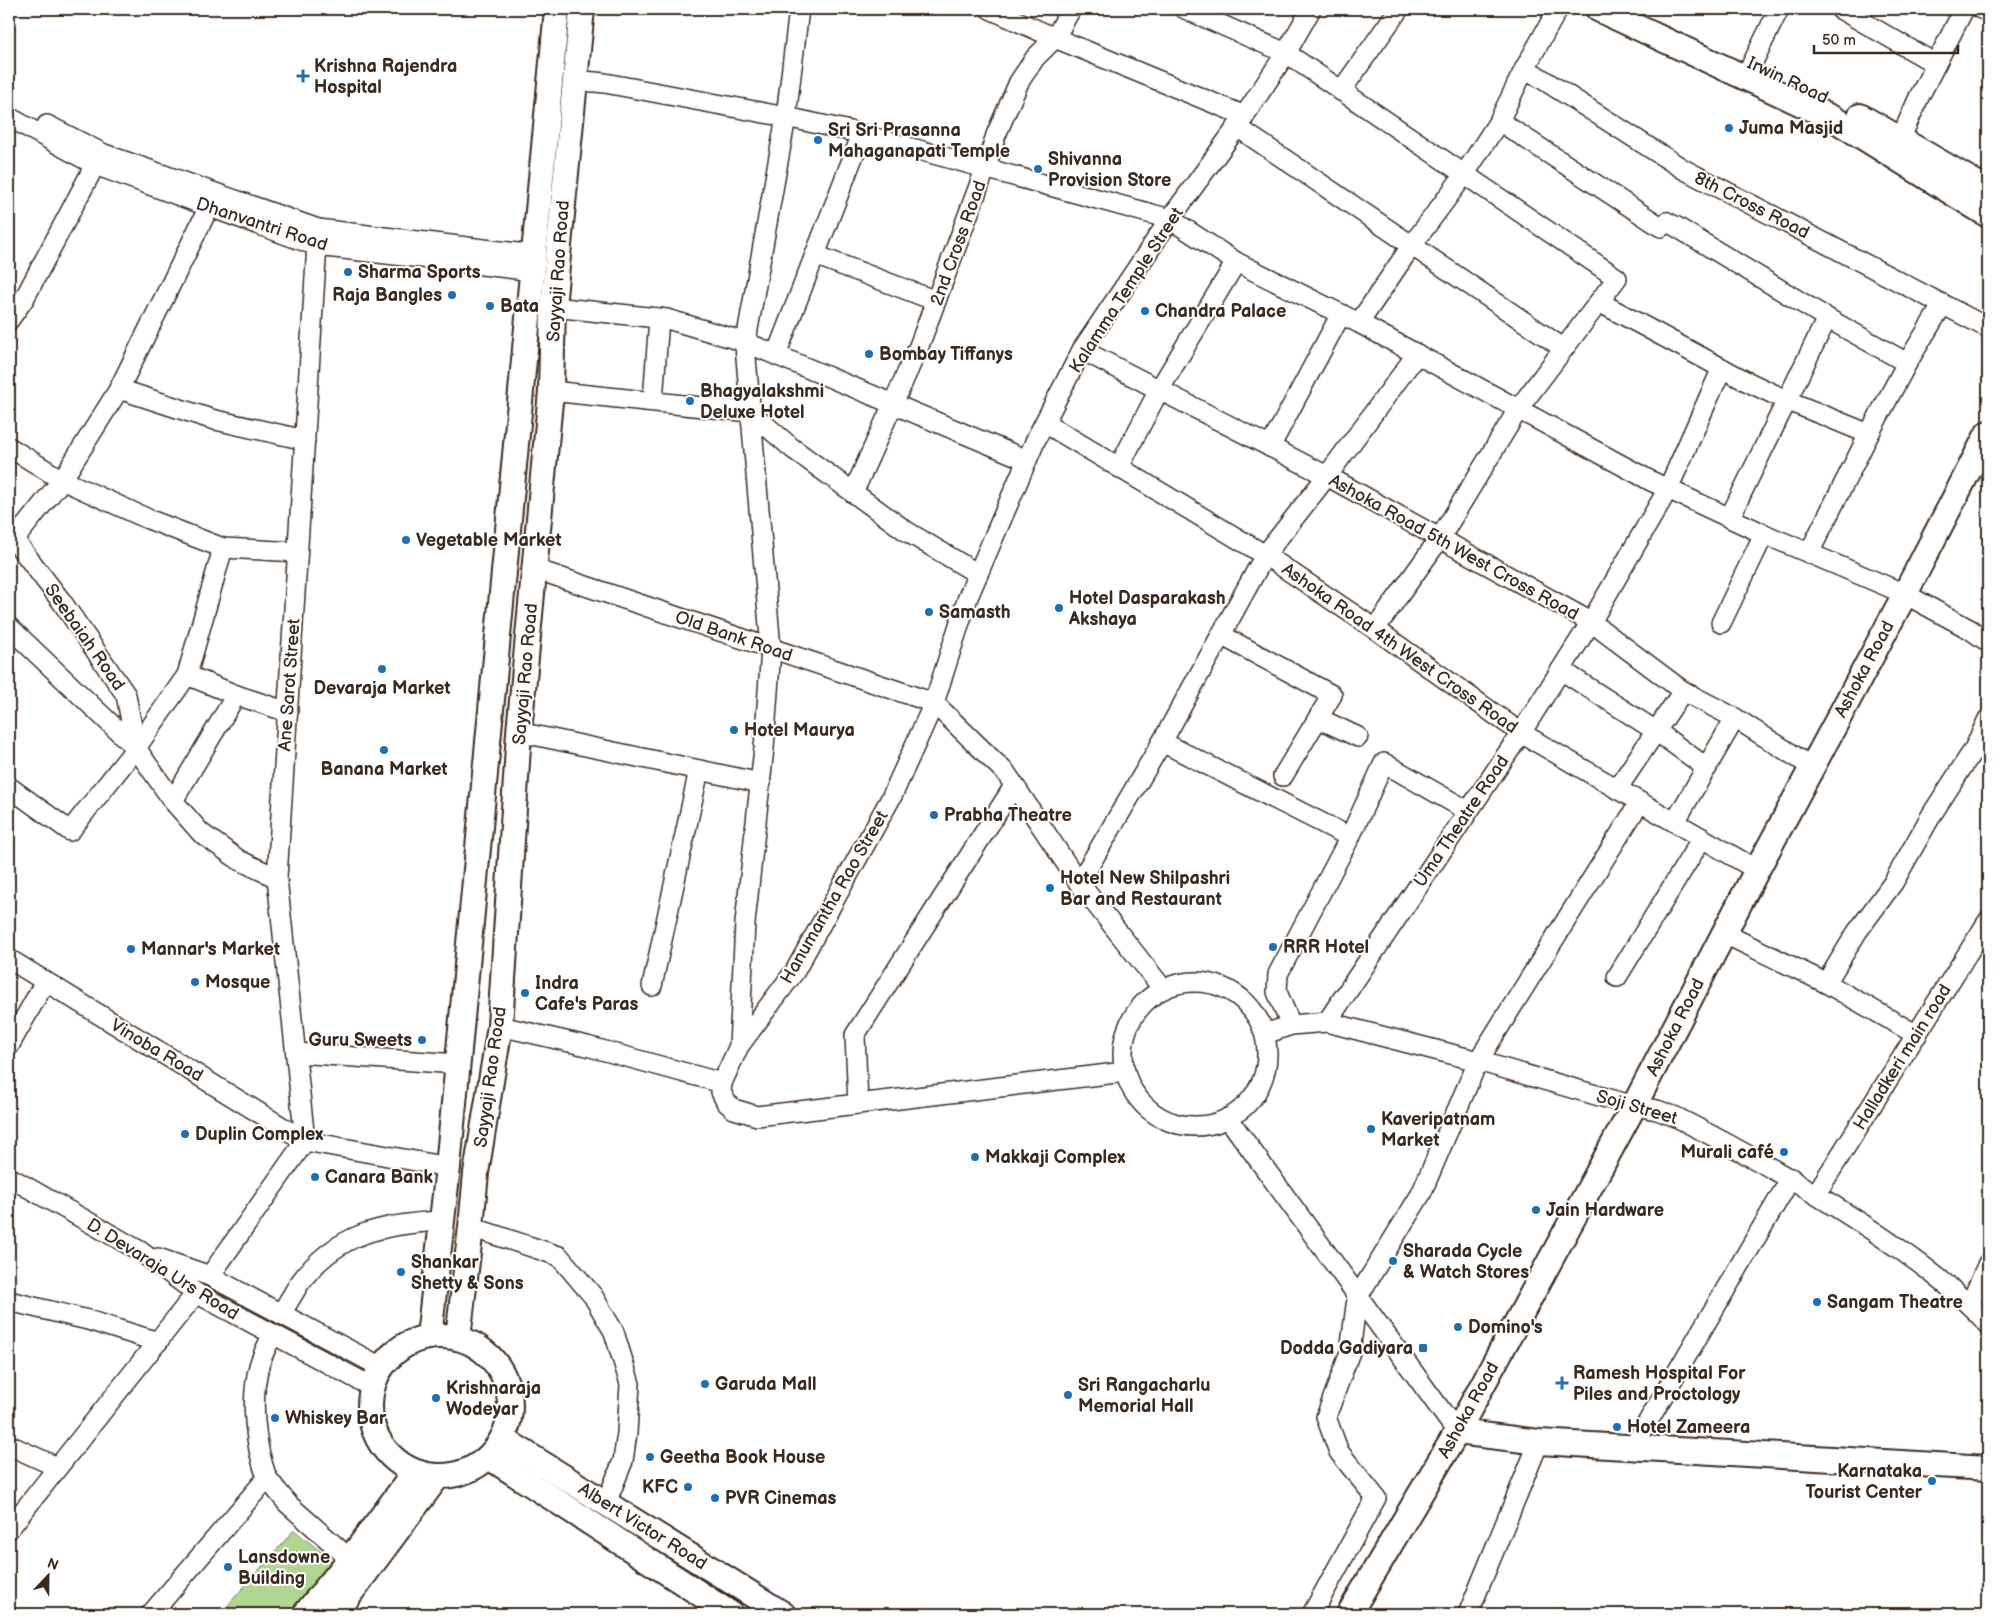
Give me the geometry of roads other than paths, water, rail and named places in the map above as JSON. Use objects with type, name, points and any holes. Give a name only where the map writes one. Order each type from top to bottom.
[{"type":"main road","name":"Sayyaji Rao Road","points":[[429,1337],[458,1064],[557,9]]},
{"type":"main road","name":"Sayyaji Rao Road","points":[[458,1338],[476,1173],[500,1026],[519,732],[551,391],[553,306],[582,9]]},
{"type":"main road","points":[[1598,9],[1834,119],[1988,215]]},
{"type":"main road","name":"Irwin Road","points":[[1635,9],[1841,105],[1988,190]]},
{"type":"main road","name":"Ashoka Road","points":[[1349,1614],[1457,1432],[1634,1106],[1723,933],[1905,594],[1988,433]]},
{"type":"main road","points":[[429,1337],[458,1338],[477,1346],[493,1360],[505,1378],[510,1398],[510,1419],[496,1448],[474,1468],[457,1474],[438,1476],[415,1472],[396,1461],[382,1446],[373,1428],[369,1407],[376,1377],[394,1353],[410,1342],[429,1337]]},
{"type":"main road","points":[[1457,1432],[1539,1442],[1988,1468]]},
{"type":"main road","name":"Albert Victor Road","points":[[496,1448],[606,1503],[783,1614]]},
{"type":"main road","name":"Albert Victor Road","points":[[496,1448],[731,1614]]},
{"type":"main road","points":[[306,1614],[415,1472]]},
{"type":"main road","points":[[335,1614],[438,1476]]},
{"type":"street","points":[[738,1046],[745,923],[760,783],[771,649],[745,342],[786,117],[799,9]]},
{"type":"street","points":[[990,9],[1241,122],[1412,246],[1563,348]]},
{"type":"street","name":"2nd Cross Road","points":[[853,492],[919,346],[986,167],[996,135],[1019,82],[1036,58],[1055,38],[1071,9]]},
{"type":"street","points":[[1185,9],[1286,53],[1617,278],[1519,408],[1440,538],[1375,629]]},
{"type":"street","name":"Kalamma Temple Street","points":[[934,703],[968,597],[1027,460],[1082,350],[1170,219],[1241,122],[1312,9]]},
{"type":"street","points":[[1341,91],[1399,9]]},
{"type":"street","points":[[1360,323],[1499,121],[1525,68],[1558,9]]},
{"type":"street","points":[[1752,64],[1779,9]]},
{"type":"street","points":[[1840,9],[1936,64]]},
{"type":"street","points":[[1900,140],[1919,97],[1964,9]]},
{"type":"street","points":[[1981,9],[1988,12]]},
{"type":"street","name":"8th Cross Road","points":[[1525,68],[1683,169],[1988,328]]},
{"type":"street","points":[[574,80],[605,83],[786,117],[862,134],[1170,219],[1236,262],[1360,323],[1668,489],[1764,534],[1905,594],[1971,630],[1988,642]]},
{"type":"street","name":"Dhanvantri Road","points":[[9,104],[99,160],[317,238]]},
{"type":"street","name":"Dhanvantri Road","points":[[9,117],[99,160],[209,207],[317,238],[534,263]]},
{"type":"street","points":[[1499,121],[1661,227],[1666,222],[1676,226],[1827,318],[1907,363]]},
{"type":"street","points":[[776,355],[862,134]]},
{"type":"street","points":[[9,320],[24,299],[99,160]]},
{"type":"street","points":[[12,536],[62,480],[119,389],[209,207]]},
{"type":"street","name":"Ane Sarot Street","points":[[305,1141],[277,878],[317,238]]},
{"type":"street","points":[[815,255],[936,301]]},
{"type":"street","points":[[1119,468],[1159,390],[1236,262]]},
{"type":"street","points":[[1599,302],[1786,400],[1869,434]]},
{"type":"street","points":[[1809,553],[1907,363],[1943,304]]},
{"type":"street","points":[[553,306],[659,318],[745,342],[1027,460]]},
{"type":"street","points":[[1270,447],[1341,314]]},
{"type":"street","points":[[653,401],[659,318]]},
{"type":"street","points":[[1730,518],[1827,318]]},
{"type":"street","name":"Ashoka Road 5th West Cross Road","points":[[1082,350],[1327,476],[1591,622],[1683,690],[1735,718],[1812,767]]},
{"type":"street","points":[[1079,883],[1162,742],[1265,555],[1327,476],[1417,354]]},
{"type":"street","name":"Uma Theatre Road","points":[[1327,1022],[1521,732],[1591,622],[1668,489],[1722,368]]},
{"type":"street","points":[[119,389],[211,419],[305,440]]},
{"type":"street","points":[[551,391],[750,412],[792,448],[906,532],[978,574]]},
{"type":"street","name":"Ashoka Road 4th West Cross Road","points":[[1046,423],[1265,555],[1375,629],[1521,732],[1757,870]]},
{"type":"street","points":[[9,447],[62,480],[148,519],[224,548],[297,552]]},
{"type":"street","points":[[1721,623],[1764,534]]},
{"type":"street","name":"Seebaiah Road","points":[[12,536],[62,602],[126,695],[136,748],[173,801],[201,833],[239,860],[277,878]]},
{"type":"street","points":[[9,787],[70,831],[136,748],[186,676],[224,548]]},
{"type":"street","name":"Old Bank Road","points":[[535,569],[934,703]]},
{"type":"street","points":[[9,627],[136,748]]},
{"type":"street","points":[[1221,635],[1332,695],[1284,776]]},
{"type":"street","points":[[1561,670],[1707,768]]},
{"type":"street","points":[[186,676],[288,712]]},
{"type":"street","points":[[1617,789],[1683,690]]},
{"type":"street","points":[[173,801],[236,695]]},
{"type":"street","points":[[934,703],[1006,773],[1079,883],[1163,989]]},
{"type":"street","name":"Hanumantha Rao Street","points":[[722,1083],[738,1046],[795,971],[892,796],[934,703]]},
{"type":"street","points":[[1318,718],[1358,737]]},
{"type":"street","points":[[1675,822],[1735,718]]},
{"type":"street","points":[[1826,983],[1857,932],[1893,883],[1932,814],[1974,749],[1988,719]]},
{"type":"street","points":[[519,732],[760,783]]},
{"type":"street","points":[[1162,742],[1350,837]]},
{"type":"street","points":[[1291,1025],[1277,992],[1278,974],[1350,837],[1384,763],[1468,811]]},
{"type":"street","points":[[652,986],[699,770]]},
{"type":"street","points":[[858,1104],[855,1035],[1014,786]]},
{"type":"street","points":[[1312,1614],[1376,1498],[1338,1452],[1326,1417],[1350,1352],[1357,1298],[1421,1194],[1478,1061],[1640,802]]},
{"type":"street","points":[[1617,977],[1702,838]]},
{"type":"street","name":"Halladkeri main road","points":[[1816,1194],[1916,1035],[1981,946],[1988,920]]},
{"type":"street","points":[[1723,933],[1826,983],[1916,1035]]},
{"type":"street","name":"Vinoba Road","points":[[9,959],[305,1141]]},
{"type":"street","points":[[9,1045],[45,982]]},
{"type":"street","points":[[1188,982],[1213,984],[1235,994],[1254,1012],[1264,1034],[1267,1059],[1261,1083],[1248,1104],[1228,1118],[1207,1125],[1186,1126],[1165,1120],[1147,1108],[1133,1092],[1125,1072],[1122,1052],[1125,1033],[1134,1015],[1147,1000],[1163,989],[1188,982]]},
{"type":"street","name":"Soji Street","points":[[1264,1034],[1291,1025],[1327,1022],[1478,1061],[1634,1106],[1657,1110],[1676,1117],[1791,1178],[1816,1194],[1906,1254],[1970,1304],[1988,1324]]},
{"type":"street","points":[[500,1026],[588,1046],[722,1083],[721,1092],[726,1102],[734,1109],[757,1116],[1125,1072]]},
{"type":"street","points":[[296,1053],[458,1064]]},
{"type":"street","points":[[1228,1118],[1357,1298],[1457,1432]]},
{"type":"street","points":[[210,1276],[305,1141],[448,1167]]},
{"type":"street","name":"D. Devaraja Urs Road","points":[[9,1176],[140,1251],[196,1293],[273,1334],[376,1377]]},
{"type":"street","points":[[1634,1447],[1791,1178]]},
{"type":"street","points":[[281,1314],[299,1285],[314,1267],[340,1245],[370,1230],[402,1224],[442,1221]]},
{"type":"street","points":[[471,1227],[559,1256],[593,1296],[614,1332],[630,1384],[627,1433],[622,1462],[606,1503]]},
{"type":"street","name":"D. Devaraja Urs Road","points":[[140,1251],[210,1276],[281,1314],[376,1377]]},
{"type":"street","points":[[1970,1304],[1988,1263]]},
{"type":"street","points":[[9,1529],[196,1293]]},
{"type":"street","points":[[9,1301],[88,1320],[158,1342]]},
{"type":"street","points":[[273,1334],[259,1366],[255,1397],[256,1430],[263,1469],[267,1478],[288,1504],[350,1559]]},
{"type":"street","points":[[1468,1614],[1539,1442]]},
{"type":"street","points":[[9,1446],[58,1467]]},
{"type":"street","points":[[151,1614],[267,1478]]},
{"type":"place","name":"Krishna Rajendra Hospital","points":[[303,76]]},
{"type":"place","name":"Juma Masjid","points":[[1729,128]]},
{"type":"place","name":"Sri Sri Prasanna Mahaganapati Temple","points":[[818,140]]},
{"type":"place","name":"Shivanna Provision Store","points":[[1038,169]]},
{"type":"place","name":"Sharma Sports","points":[[348,272]]},
{"type":"place","name":"Raja Bangles","points":[[452,295]]},
{"type":"place","name":"Bata","points":[[490,306]]},
{"type":"place","name":"Chandra Palace","points":[[1145,311]]},
{"type":"place","name":"Bombay Tiffanys","points":[[869,354]]},
{"type":"place","name":"Bhagyalakshmi Deluxe Hotel","points":[[690,401]]},
{"type":"place","name":"Vegetable Market","points":[[406,540]]},
{"type":"place","name":"Hotel Dasparakash Akshaya","points":[[1059,608]]},
{"type":"place","name":"Samasth","points":[[929,612]]},
{"type":"place","name":"Devaraja Market","points":[[382,669]]},
{"type":"place","name":"Hotel Maurya","points":[[734,730]]},
{"type":"place","name":"Banana Market","points":[[384,750]]},
{"type":"place","name":"Prabha Theatre","points":[[934,815]]},
{"type":"place","name":"Hotel New Shilpashri Bar and Restaurant","points":[[1050,888]]},
{"type":"place","name":"RRR Hotel","points":[[1273,947]]},
{"type":"place","name":"Mannar's Market","points":[[131,949]]},
{"type":"place","name":"Mosque","points":[[195,982]]},
{"type":"place","name":"Indra Cafe's Paras","points":[[525,993]]},
{"type":"place","name":"Guru Sweets","points":[[422,1040]]},
{"type":"place","name":"Kaveripatnam Market","points":[[1371,1129]]},
{"type":"place","name":"Duplin Complex","points":[[185,1134]]},
{"type":"place","name":"Murali café","points":[[1784,1152]]},
{"type":"place","name":"Makkaji Complex","points":[[975,1157]]},
{"type":"place","name":"Canara Bank","points":[[315,1177]]},
{"type":"place","name":"Jain Hardware","points":[[1536,1210]]},
{"type":"place","name":"Sharada Cycle & Watch Stores","points":[[1393,1261]]},
{"type":"place","name":"Shankar Shetty & Sons","points":[[401,1272]]},
{"type":"place","name":"Sangam Theatre","points":[[1817,1302]]},
{"type":"place","name":"Domino's","points":[[1458,1327]]},
{"type":"place","name":"Dodda Gadiyara","points":[[1423,1348]]},
{"type":"place","name":"Ramesh Hospital For Piles and Proctology","points":[[1562,1383]]},
{"type":"place","name":"Garuda Mall","points":[[705,1384]]},
{"type":"place","name":"Sri Rangacharlu Memorial Hall","points":[[1068,1395]]},
{"type":"place","name":"Krishnaraja Wodeyar","points":[[436,1398]]},
{"type":"place","name":"Whiskey Bar","points":[[275,1418]]},
{"type":"place","name":"Hotel Zameera","points":[[1617,1427]]},
{"type":"place","name":"Geetha Book House","points":[[650,1457]]},
{"type":"place","name":"Karnataka Tourist Center","points":[[1932,1481]]},
{"type":"place","name":"KFC","points":[[688,1487]]},
{"type":"place","name":"PVR Cinemas","points":[[715,1498]]},
{"type":"place","name":"Lansdowne Building","points":[[228,1567]]}]
